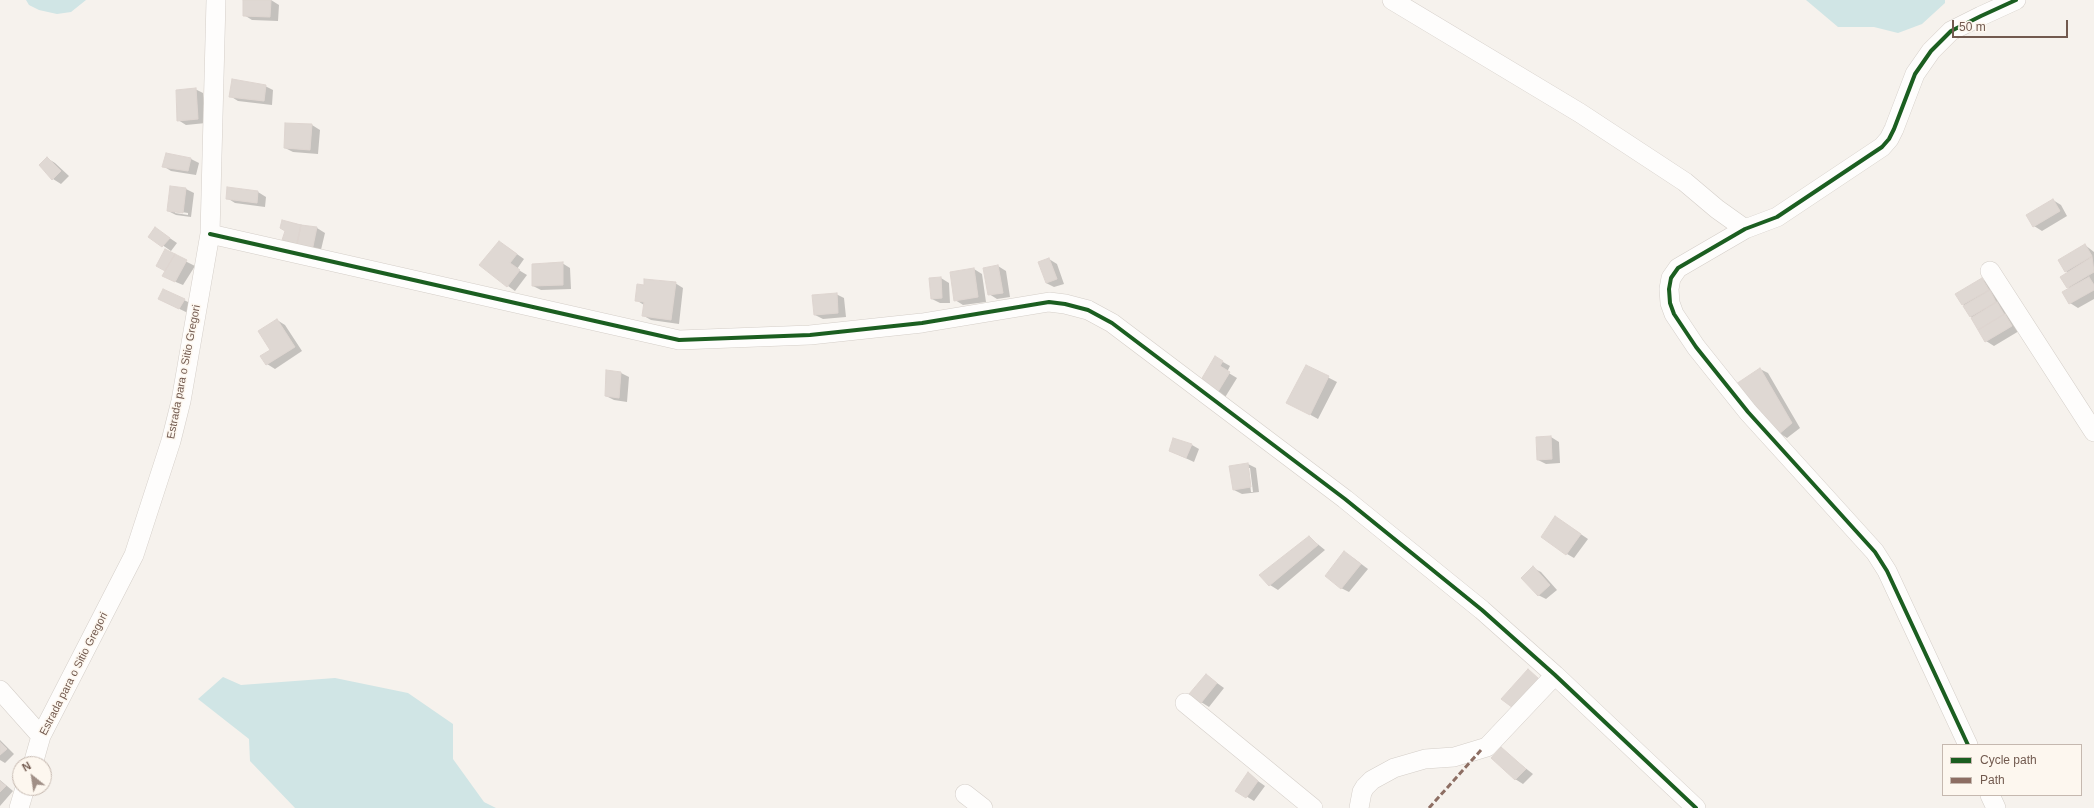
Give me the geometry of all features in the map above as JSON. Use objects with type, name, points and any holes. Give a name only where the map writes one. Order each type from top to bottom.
[{"type":"street","name":"Estrada para o Sitio Gregori","points":[[35,756],[41,736],[134,555],[169,448],[181,401],[210,234],[216,0]]},
{"type":"street","points":[[1392,0],[1580,113],[1685,182],[1717,209],[1745,228]]},
{"type":"street","points":[[1968,744],[1887,572],[1876,552],[1748,412],[1696,347],[1674,314],[1670,303],[1669,289],[1671,278],[1678,268],[1745,228],[1777,217],[1882,147],[1889,139],[1894,129],[1915,74],[1931,51],[1951,32],[2016,0]]},
{"type":"street","points":[[210,234],[679,340],[810,335],[922,323],[1049,302],[1076,306],[1100,316],[1112,323],[1345,499],[1482,610],[1555,675],[1696,808]]},
{"type":"street","points":[[1990,271],[2094,432]]},
{"type":"street","points":[[1359,808],[1362,792],[1365,787],[1372,780],[1394,768],[1425,759],[1460,756],[1487,747],[1555,675]]},
{"type":"street","points":[[0,690],[41,736]]},
{"type":"street","points":[[1185,703],[1313,808]]},
{"type":"street","points":[[965,794],[983,808]]},
{"type":"street","points":[[19,808],[23,796]]},
{"type":"street","points":[[1990,796],[1996,808]]},
{"type":"shaded area","points":[[26,0],[86,0],[71,12],[57,14],[39,10],[29,5]]},
{"type":"shaded area","points":[[1806,0],[1945,0],[1945,3],[1922,24],[1898,33],[1874,27],[1838,27]]},
{"type":"shaded area","points":[[223,677],[241,685],[335,678],[408,693],[453,724],[453,759],[484,802],[496,808],[295,808],[250,761],[249,739],[198,699]]},
{"type":"building","points":[[243,0],[271,0],[270,17],[243,16]]},
{"type":"building","points":[[232,79],[266,85],[264,101],[229,97]]},
{"type":"building","points":[[196,88],[198,119],[177,121],[176,90]]},
{"type":"building","points":[[285,123],[312,124],[310,150],[284,148]]},
{"type":"building","points":[[166,153],[191,158],[188,171],[162,167]]},
{"type":"building","points":[[47,157],[61,171],[52,180],[39,165]]},
{"type":"building","points":[[170,186],[186,188],[183,213],[167,211]]},
{"type":"building","points":[[227,187],[258,191],[257,203],[226,199]]},
{"type":"building","points":[[2053,199],[2060,211],[2033,227],[2026,215]]},
{"type":"building","points":[[282,220],[301,225],[297,244],[282,240],[285,231],[280,228]]},
{"type":"building","points":[[301,225],[317,227],[312,251],[296,247]]},
{"type":"building","points":[[155,227],[170,238],[162,247],[148,237]]},
{"type":"building","points":[[499,241],[517,254],[510,263],[520,270],[507,287],[479,265]]},
{"type":"building","points":[[2085,244],[2092,256],[2065,272],[2058,260]]},
{"type":"building","points":[[165,249],[175,254],[165,271],[156,266]]},
{"type":"building","points":[[175,254],[187,260],[175,282],[162,276]]},
{"type":"building","points":[[2092,257],[2094,272],[2067,288],[2060,277]]},
{"type":"building","points":[[1049,258],[1057,279],[1046,283],[1038,262]]},
{"type":"building","points":[[563,262],[563,285],[532,286],[532,264]]},
{"type":"building","points":[[998,265],[1003,293],[988,295],[983,268]]},
{"type":"building","points":[[974,268],[978,297],[954,301],[950,272]]},
{"type":"building","points":[[941,277],[942,298],[931,299],[929,278]]},
{"type":"building","points":[[2089,277],[2094,285],[2094,290],[2069,304],[2062,292]]},
{"type":"building","points":[[1982,278],[1989,290],[1962,305],[1955,294]]},
{"type":"building","points":[[644,279],[676,282],[671,320],[642,316],[644,302],[635,301],[637,284],[644,285]]},
{"type":"building","points":[[163,289],[185,299],[179,309],[158,299]]},
{"type":"building","points":[[1990,290],[1996,302],[1970,317],[1963,306]]},
{"type":"building","points":[[837,293],[838,313],[814,315],[812,295]]},
{"type":"building","points":[[1997,302],[2004,314],[1978,330],[1971,318]]},
{"type":"building","points":[[2005,314],[2012,326],[1985,342],[1978,330]]},
{"type":"building","points":[[277,319],[295,347],[266,365],[260,356],[270,350],[258,331]]},
{"type":"building","points":[[1215,356],[1223,361],[1220,366],[1230,372],[1216,395],[1198,385]]},
{"type":"building","points":[[1306,365],[1329,376],[1310,415],[1286,403]]},
{"type":"building","points":[[1760,368],[1792,423],[1779,434],[1736,384]]},
{"type":"building","points":[[606,370],[621,372],[619,398],[605,396]]},
{"type":"building","points":[[1551,436],[1552,459],[1537,460],[1536,437]]},
{"type":"building","points":[[1173,438],[1192,444],[1186,458],[1169,451]]},
{"type":"building","points":[[1248,463],[1251,487],[1233,490],[1229,466]]},
{"type":"building","points":[[1555,516],[1581,534],[1566,555],[1541,537]]},
{"type":"building","points":[[1309,536],[1318,545],[1269,586],[1259,575]]},
{"type":"building","points":[[1344,551],[1361,564],[1341,589],[1325,576]]},
{"type":"building","points":[[1533,566],[1550,585],[1538,596],[1521,578]]},
{"type":"building","points":[[1528,669],[1539,679],[1513,708],[1501,699]]},
{"type":"building","points":[[1206,674],[1217,683],[1201,703],[1189,694]]},
{"type":"building","points":[[0,742],[7,749],[0,755]]},
{"type":"building","points":[[1501,747],[1526,769],[1515,780],[1491,758]]},
{"type":"building","points":[[1248,772],[1258,781],[1246,798],[1235,791]]},
{"type":"building","points":[[0,781],[6,786],[0,792]]},
{"type":"marked path","points":[[1429,808],[1481,750]]},
{"type":"cycle path","points":[[1968,744],[1887,571],[1875,552],[1748,412],[1696,347],[1674,314],[1670,303],[1669,289],[1671,278],[1678,268],[1745,229],[1777,217],[1882,147],[1889,139],[1894,129],[1915,74],[1931,51],[1951,31],[2016,0]]},
{"type":"cycle path","points":[[210,234],[679,340],[810,335],[922,323],[1049,302],[1065,304],[1088,310],[1112,323],[1345,499],[1482,610],[1555,675],[1696,808]]}]
